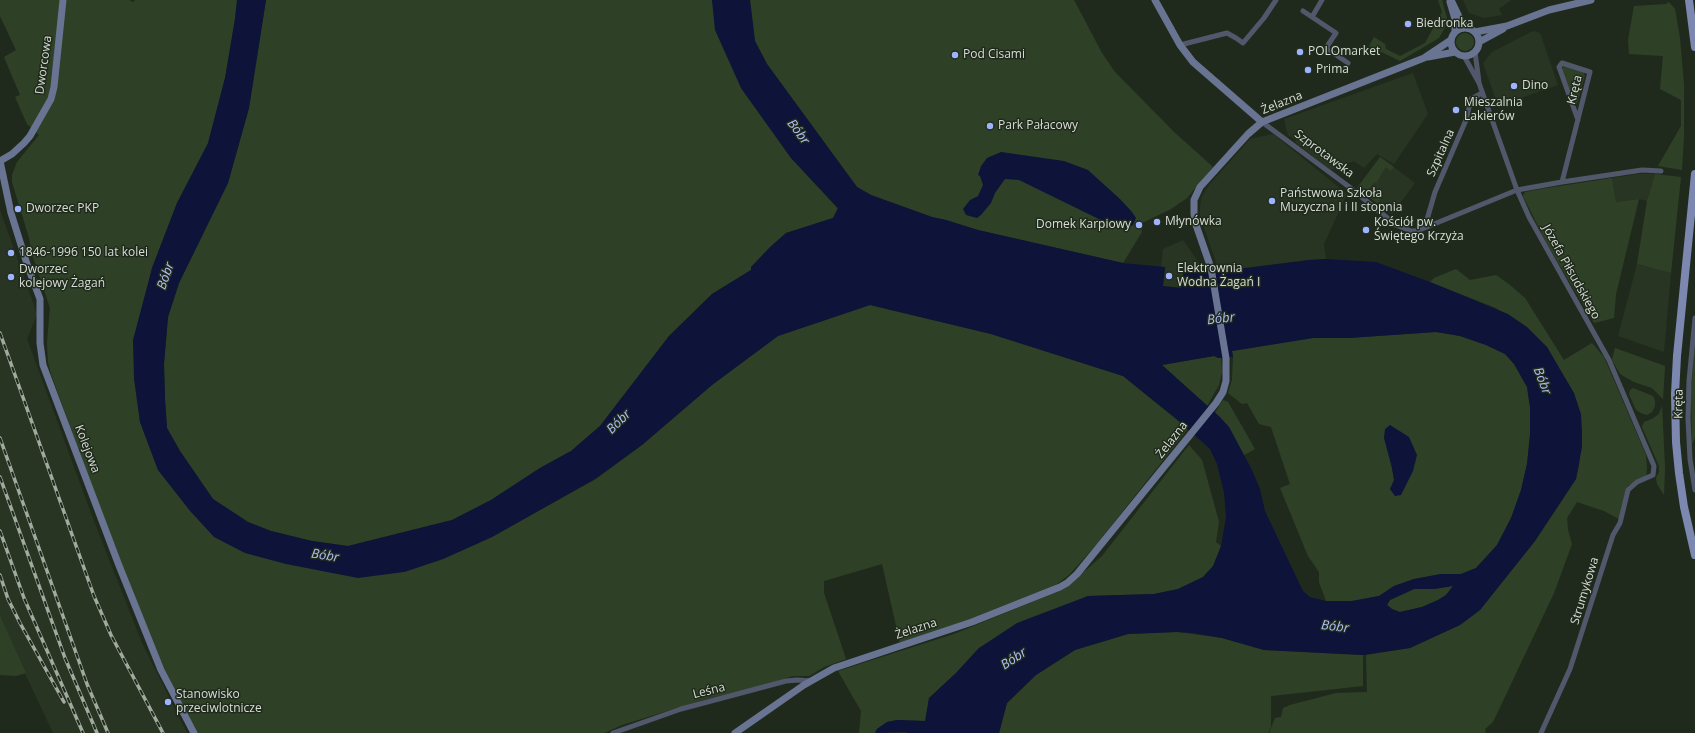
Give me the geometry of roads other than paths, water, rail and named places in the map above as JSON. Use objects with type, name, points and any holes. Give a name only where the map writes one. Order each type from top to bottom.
[{"type":"main road","points":[[1689,0],[1695,47]]},
{"type":"main road","points":[[1695,174],[1677,356],[1675,394],[1676,442],[1679,473],[1684,507],[1694,543],[1695,555]]},
{"type":"street","name":"Dworcowa","points":[[0,161],[12,154],[30,136],[51,99],[54,87],[63,0]]},
{"type":"street","name":"Szprotawska","points":[[1154,0],[1180,45],[1192,62],[1262,122],[1348,186],[1396,225],[1411,231],[1416,231],[1517,190]]},
{"type":"street","points":[[1180,45],[1227,34],[1243,43],[1264,18],[1276,0]]},
{"type":"street","points":[[1312,17],[1322,0]]},
{"type":"street","points":[[1450,0],[1462,22],[1475,32],[1479,42]]},
{"type":"street","points":[[1424,58],[1451,40],[1455,32],[1455,19],[1450,0]]},
{"type":"street","points":[[1479,83],[1475,52],[1479,42],[1507,26],[1549,10],[1591,0]]},
{"type":"street","points":[[1303,11],[1336,33],[1326,48],[1348,63]]},
{"type":"street","points":[[1475,32],[1507,26]]},
{"type":"street","points":[[1455,32],[1459,29],[1468,28]]},
{"type":"street","points":[[1451,40],[1455,52]]},
{"type":"street","points":[[1424,58],[1455,52],[1464,56],[1479,83]]},
{"type":"street","points":[[1464,56],[1475,52]]},
{"type":"street","name":"Żelazna","points":[[735,733],[812,681],[834,668],[972,622],[1067,583],[1090,560],[1216,403],[1223,392],[1226,380],[1226,358],[1211,268],[1195,222],[1194,200],[1200,187],[1248,134],[1262,122],[1424,58]]},
{"type":"street","name":"Kręta","points":[[1562,182],[1578,120],[1590,72],[1562,63],[1559,67],[1578,120]]},
{"type":"street","name":"Józefa Piłsudskiego","points":[[1479,83],[1517,190],[1529,217],[1609,360],[1654,466]]},
{"type":"street","name":"Szpitalna","points":[[1427,227],[1426,223],[1435,192],[1466,120],[1471,98],[1482,93]]},
{"type":"street","name":"Kolejowa","points":[[0,161],[11,213],[40,299],[40,343],[43,365],[118,563],[161,670],[194,733]]},
{"type":"street","points":[[1517,190],[1642,170],[1661,171]]},
{"type":"street","name":"Kręta","points":[[1695,318],[1689,381],[1689,445],[1695,490]]},
{"type":"street","points":[[1689,445],[1695,449]]},
{"type":"street","name":"Strumykowa","points":[[1541,733],[1570,669],[1613,535],[1620,523],[1628,490],[1637,482],[1653,475],[1654,466]]},
{"type":"street","name":"Leśna","points":[[613,733],[681,708],[786,681],[812,681]]},
{"type":"water","name":"Bóbr","points":[[237,0],[266,0],[249,108],[228,183],[179,283],[168,317],[164,364],[167,428],[180,451],[213,499],[248,522],[271,531],[312,541],[348,546],[452,520],[491,500],[540,468],[571,451],[600,426],[669,336],[712,294],[751,270],[751,267],[786,233],[833,218],[838,208],[791,158],[741,88],[715,30],[712,0],[750,0],[755,41],[767,64],[857,187],[871,195],[932,217],[978,230],[1123,263],[1165,267],[1163,286],[1181,288],[1184,269],[1207,272],[1223,271],[1326,259],[1376,262],[1508,314],[1527,327],[1547,347],[1574,393],[1581,414],[1582,432],[1582,447],[1576,479],[1535,541],[1480,610],[1460,625],[1410,648],[1363,655],[1264,650],[1222,638],[1192,633],[1177,632],[1128,634],[1075,650],[1036,675],[1007,703],[999,733],[875,733],[877,729],[887,722],[897,720],[925,721],[929,698],[956,673],[979,648],[1017,623],[1088,596],[1154,594],[1178,589],[1203,577],[1213,566],[1221,546],[1226,517],[1224,493],[1217,464],[1210,449],[1179,421],[1123,376],[991,334],[870,305],[778,336],[712,385],[642,445],[595,479],[492,537],[443,559],[404,572],[358,578],[286,564],[245,553],[214,537],[191,512],[158,470],[140,422],[134,378],[133,340],[152,268],[177,203],[208,143],[225,78]],"holes":[[[1436,332],[1460,336],[1486,345],[1505,354],[1514,364],[1527,387],[1530,407],[1530,435],[1527,464],[1521,490],[1511,518],[1497,545],[1476,568],[1461,574],[1441,574],[1414,579],[1394,586],[1379,596],[1352,601],[1326,601],[1310,597],[1303,591],[1265,511],[1260,489],[1252,470],[1229,427],[1220,417],[1162,365],[1214,356],[1218,358],[1233,357],[1232,351],[1313,338],[1349,338]],[[1453,586],[1446,595],[1422,607],[1400,612],[1387,605],[1390,600],[1414,589],[1434,589]]]},
{"type":"water","points":[[1001,152],[1064,161],[1088,170],[1132,212],[1136,218],[1133,225],[1126,229],[1125,227],[1109,224],[1019,180],[1005,179],[995,193],[991,203],[981,215],[977,218],[966,215],[963,209],[970,200],[978,196],[983,185],[980,176],[978,175],[981,166],[987,158]]},
{"type":"water","points":[[1390,425],[1409,437],[1417,455],[1413,471],[1401,495],[1395,496],[1390,489],[1394,480],[1384,438],[1385,429]]},
{"type":"railway","points":[[0,333],[94,596],[111,635],[163,733]]},
{"type":"railway","points":[[0,438],[87,684],[108,733]]},
{"type":"railway","points":[[0,477],[65,658],[97,733]]},
{"type":"railway","points":[[0,531],[24,598],[83,733]]},
{"type":"railway","points":[[0,575],[8,599],[20,623],[64,702]]},
{"type":"place","name":"Biedronka","points":[[1408,24]]},
{"type":"place","name":"POLOmarket","points":[[1300,52]]},
{"type":"place","name":"Pod Cisami","points":[[955,55]]},
{"type":"place","name":"Prima","points":[[1308,70]]},
{"type":"place","name":"Dino","points":[[1514,86]]},
{"type":"place","name":"Mieszalnia Lakierów","points":[[1456,110]]},
{"type":"place","name":"Park Pałacowy","points":[[990,126]]},
{"type":"place","name":"Państwowa Szkoła Muzyczna I i II stopnia","points":[[1272,201]]},
{"type":"place","name":"Dworzec PKP","points":[[18,209]]},
{"type":"place","name":"Młynówka","points":[[1157,222]]},
{"type":"place","name":"Domek Karpiowy","points":[[1139,225]]},
{"type":"place","name":"Kościół pw. Świętego Krzyża","points":[[1366,230]]},
{"type":"place","name":"1846-1996 150 lat kolei","points":[[11,253]]},
{"type":"place","name":"Elektrownia Wodna Żagań I","points":[[1169,276]]},
{"type":"place","name":"Dworzec kolejowy Żagań","points":[[11,277]]},
{"type":"place","name":"Stanowisko przeciwlotnicze","points":[[168,702]]}]
